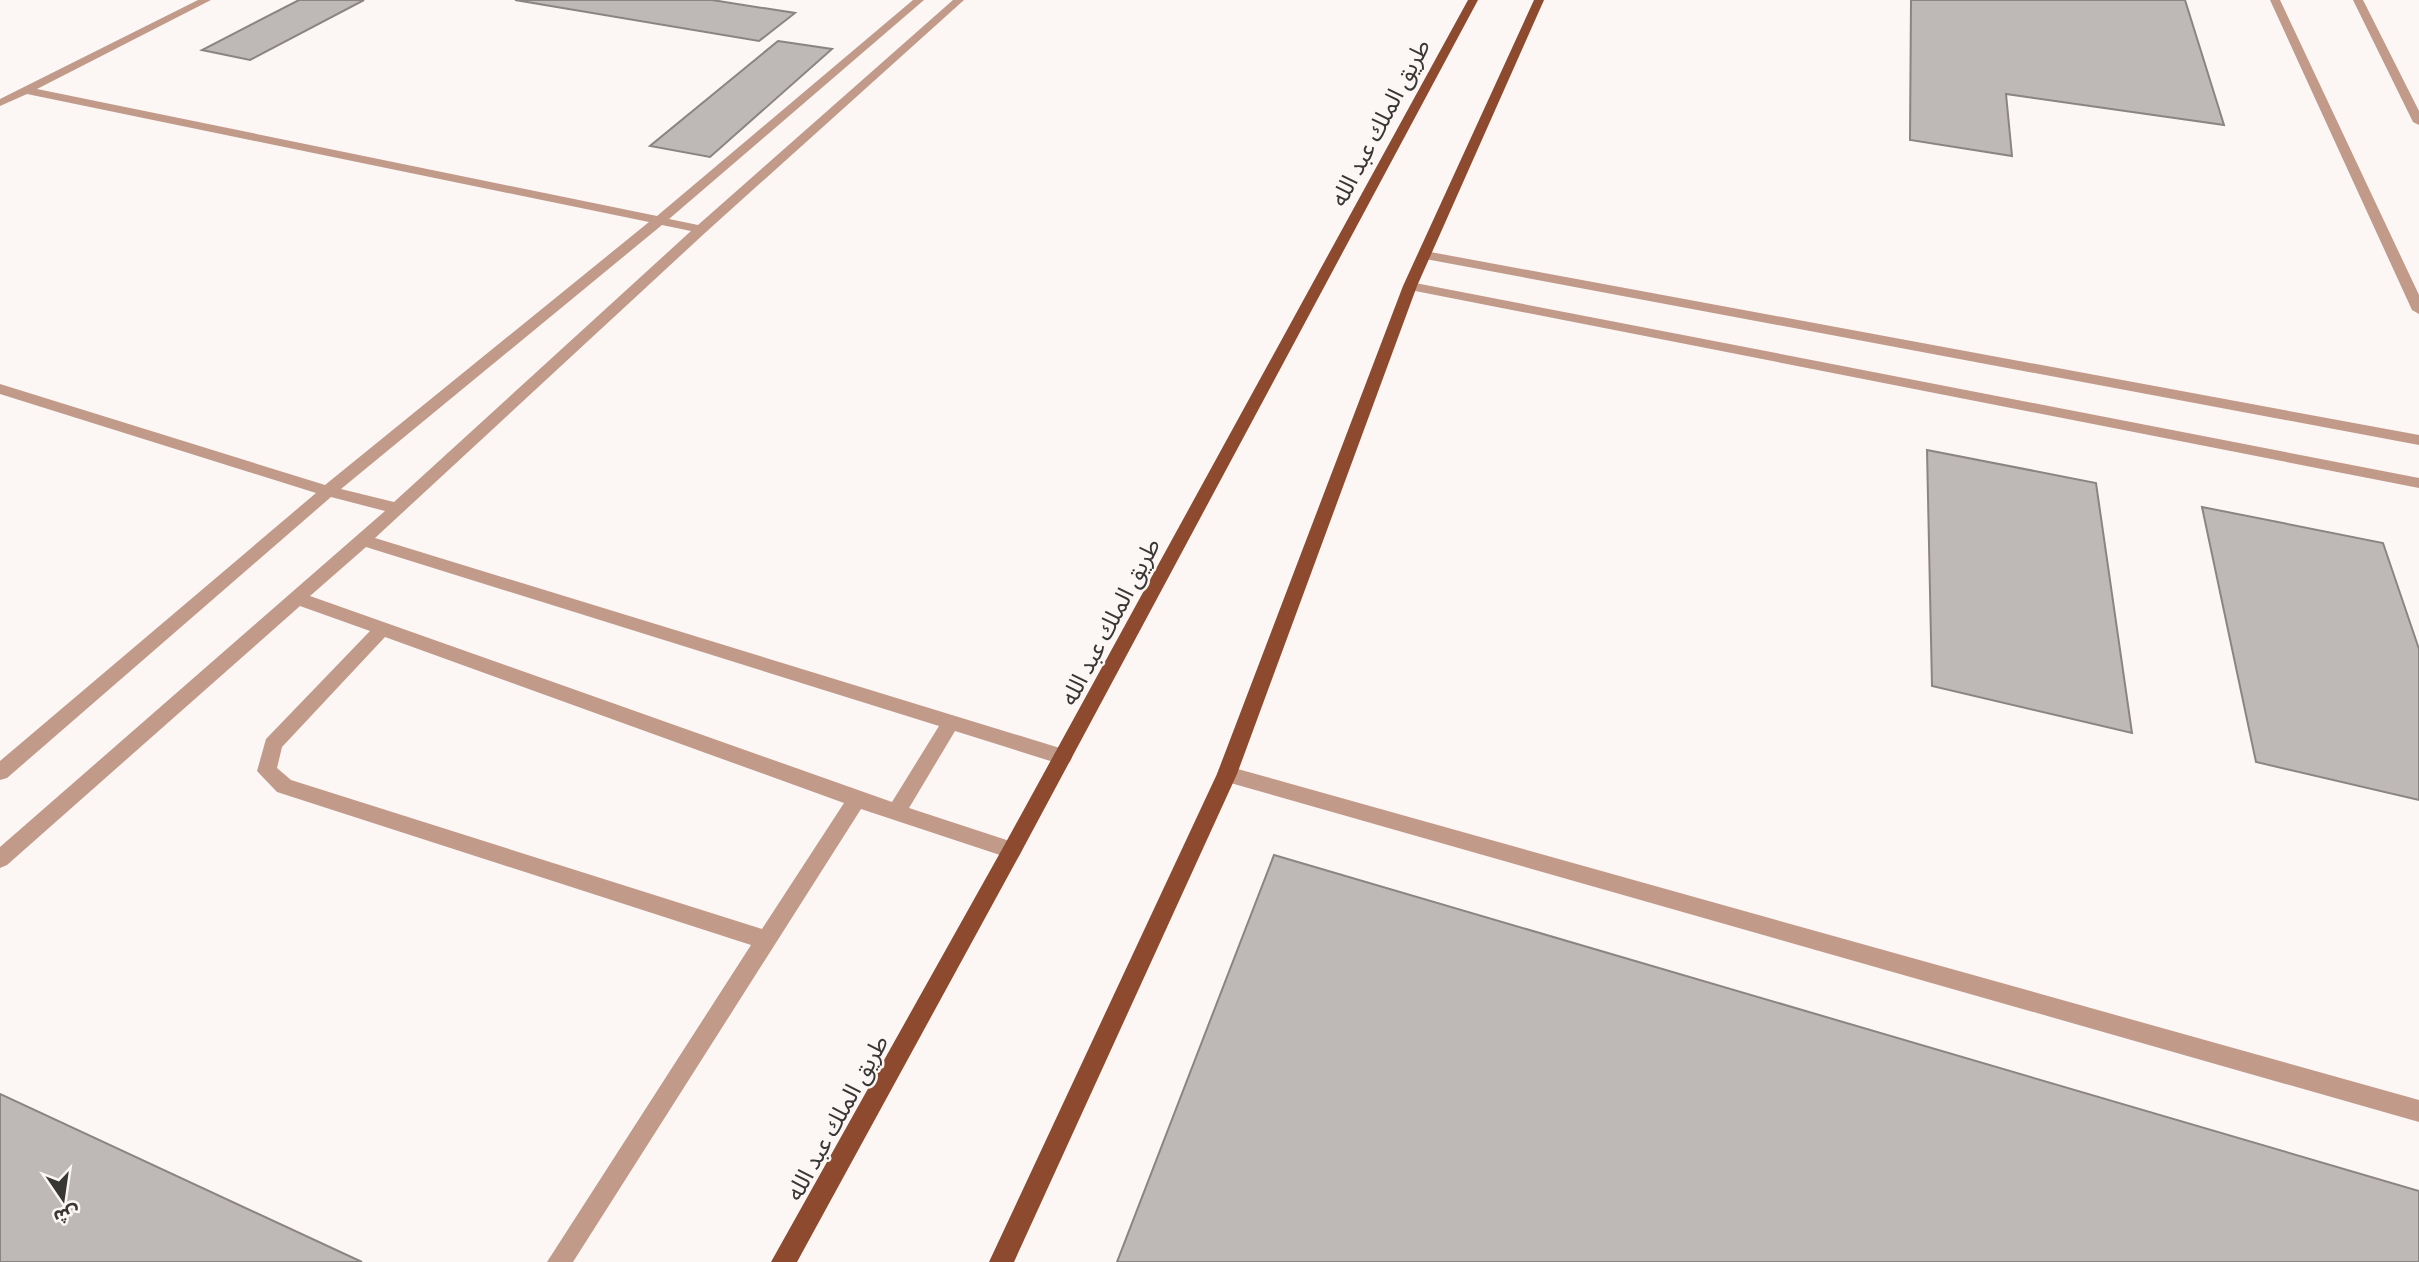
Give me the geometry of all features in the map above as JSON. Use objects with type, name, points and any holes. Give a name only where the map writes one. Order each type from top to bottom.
[{"type":"main road","name":"طريق الملك عبد الله","points":[[783,1262],[1063,757],[1474,0]]},
{"type":"main road","points":[[1001,1262],[1227,774],[1410,286],[1539,0]]},
{"type":"street","points":[[0,103],[206,0]]},
{"type":"street","points":[[0,772],[328,491],[660,220],[919,0]]},
{"type":"street","points":[[0,859],[363,540],[701,229],[959,0]]},
{"type":"street","points":[[2275,0],[2419,310]]},
{"type":"street","points":[[2358,0],[2419,122]]},
{"type":"street","points":[[25,90],[701,229]]},
{"type":"street","points":[[1425,255],[2419,440]]},
{"type":"street","points":[[1410,286],[2419,483]]},
{"type":"street","points":[[0,389],[328,491],[396,508]]},
{"type":"street","points":[[363,540],[1063,757]]},
{"type":"street","points":[[297,598],[857,799],[1012,850]]},
{"type":"street","points":[[383,628],[272,744],[267,771],[284,786],[766,940]]},
{"type":"street","points":[[896,812],[951,722]]},
{"type":"street","points":[[1227,774],[2419,1111]]},
{"type":"street","points":[[559,1262],[857,799]]},
{"type":"building","points":[[299,0],[364,0],[250,60],[202,50]]},
{"type":"building","points":[[515,0],[712,0],[795,13],[759,41]]},
{"type":"building","points":[[1911,0],[2185,0],[2224,125],[2006,94],[2012,156],[1910,140]]},
{"type":"building","points":[[778,41],[832,49],[710,157],[650,146]]},
{"type":"building","points":[[1927,450],[2096,483],[2132,733],[1932,686]]},
{"type":"building","points":[[2202,507],[2383,543],[2419,649],[2419,800],[2256,762]]},
{"type":"building","points":[[1274,855],[2419,1191],[2419,1262],[1117,1262]]},
{"type":"building","points":[[0,1094],[362,1262],[0,1262]]}]
